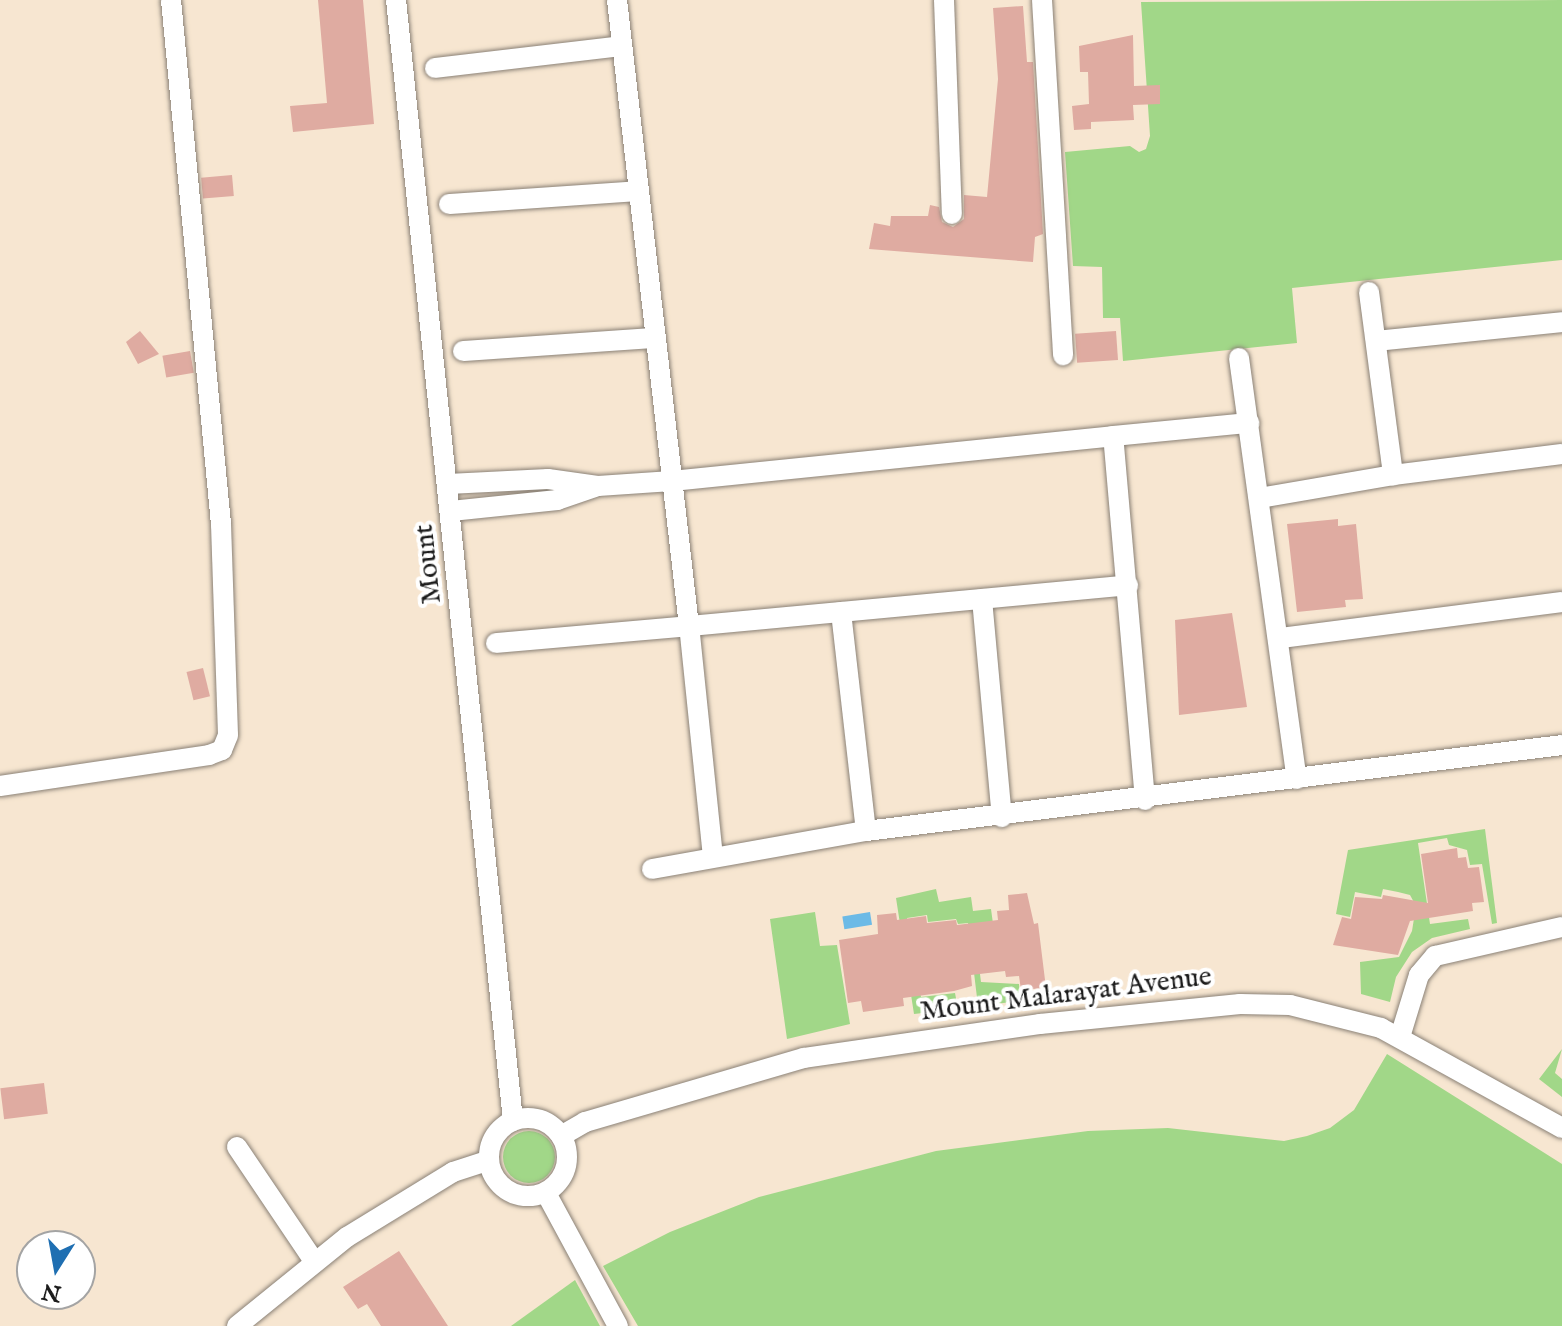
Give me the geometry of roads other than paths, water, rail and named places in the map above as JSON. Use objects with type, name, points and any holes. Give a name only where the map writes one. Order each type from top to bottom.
[{"type":"street","points":[[0,786],[209,755],[222,750],[228,735],[219,508],[171,0]]},
{"type":"street","name":"Mount","points":[[396,0],[451,511],[489,924],[513,1121]]},
{"type":"street","points":[[617,0],[713,857]]},
{"type":"street","points":[[944,0],[952,214]]},
{"type":"street","points":[[1042,0],[1063,355]]},
{"type":"street","points":[[435,68],[622,46]]},
{"type":"street","points":[[449,204],[639,191]]},
{"type":"street","points":[[1369,292],[1393,475]]},
{"type":"street","points":[[1376,341],[1562,322]]},
{"type":"street","points":[[463,351],[654,338]]},
{"type":"street","points":[[1239,358],[1281,638],[1297,779]]},
{"type":"street","points":[[448,484],[548,479],[598,486],[672,481],[1249,423]]},
{"type":"street","points":[[1113,436],[1145,800]]},
{"type":"street","points":[[1260,498],[1393,475],[1562,454]]},
{"type":"street","points":[[451,511],[557,500],[598,486]]},
{"type":"street","points":[[496,643],[1128,585]]},
{"type":"street","points":[[982,599],[1002,817]]},
{"type":"street","points":[[1281,638],[1562,602]]},
{"type":"street","points":[[841,612],[866,831]]},
{"type":"street","points":[[652,869],[866,831],[1145,800],[1562,745]]},
{"type":"street","points":[[1400,1037],[1419,975],[1435,956],[1562,927]]},
{"type":"street","name":"Mount Malarayat Avenue","points":[[561,1136],[585,1122],[758,1068],[1081,1019],[1240,1004],[1290,1005],[1347,1015],[1400,1037],[1562,1128]]},
{"type":"street","points":[[542,1120],[561,1136],[566,1168],[546,1193],[526,1197],[510,1193],[493,1176],[489,1160],[497,1134],[513,1121],[542,1120]]},
{"type":"street","points":[[237,1147],[314,1261]]},
{"type":"street","points":[[237,1326],[314,1261],[453,1172],[489,1160]]},
{"type":"street","points":[[546,1193],[618,1326]]},
{"type":"water","points":[[870,912],[872,925],[844,929],[842,916]]}]
